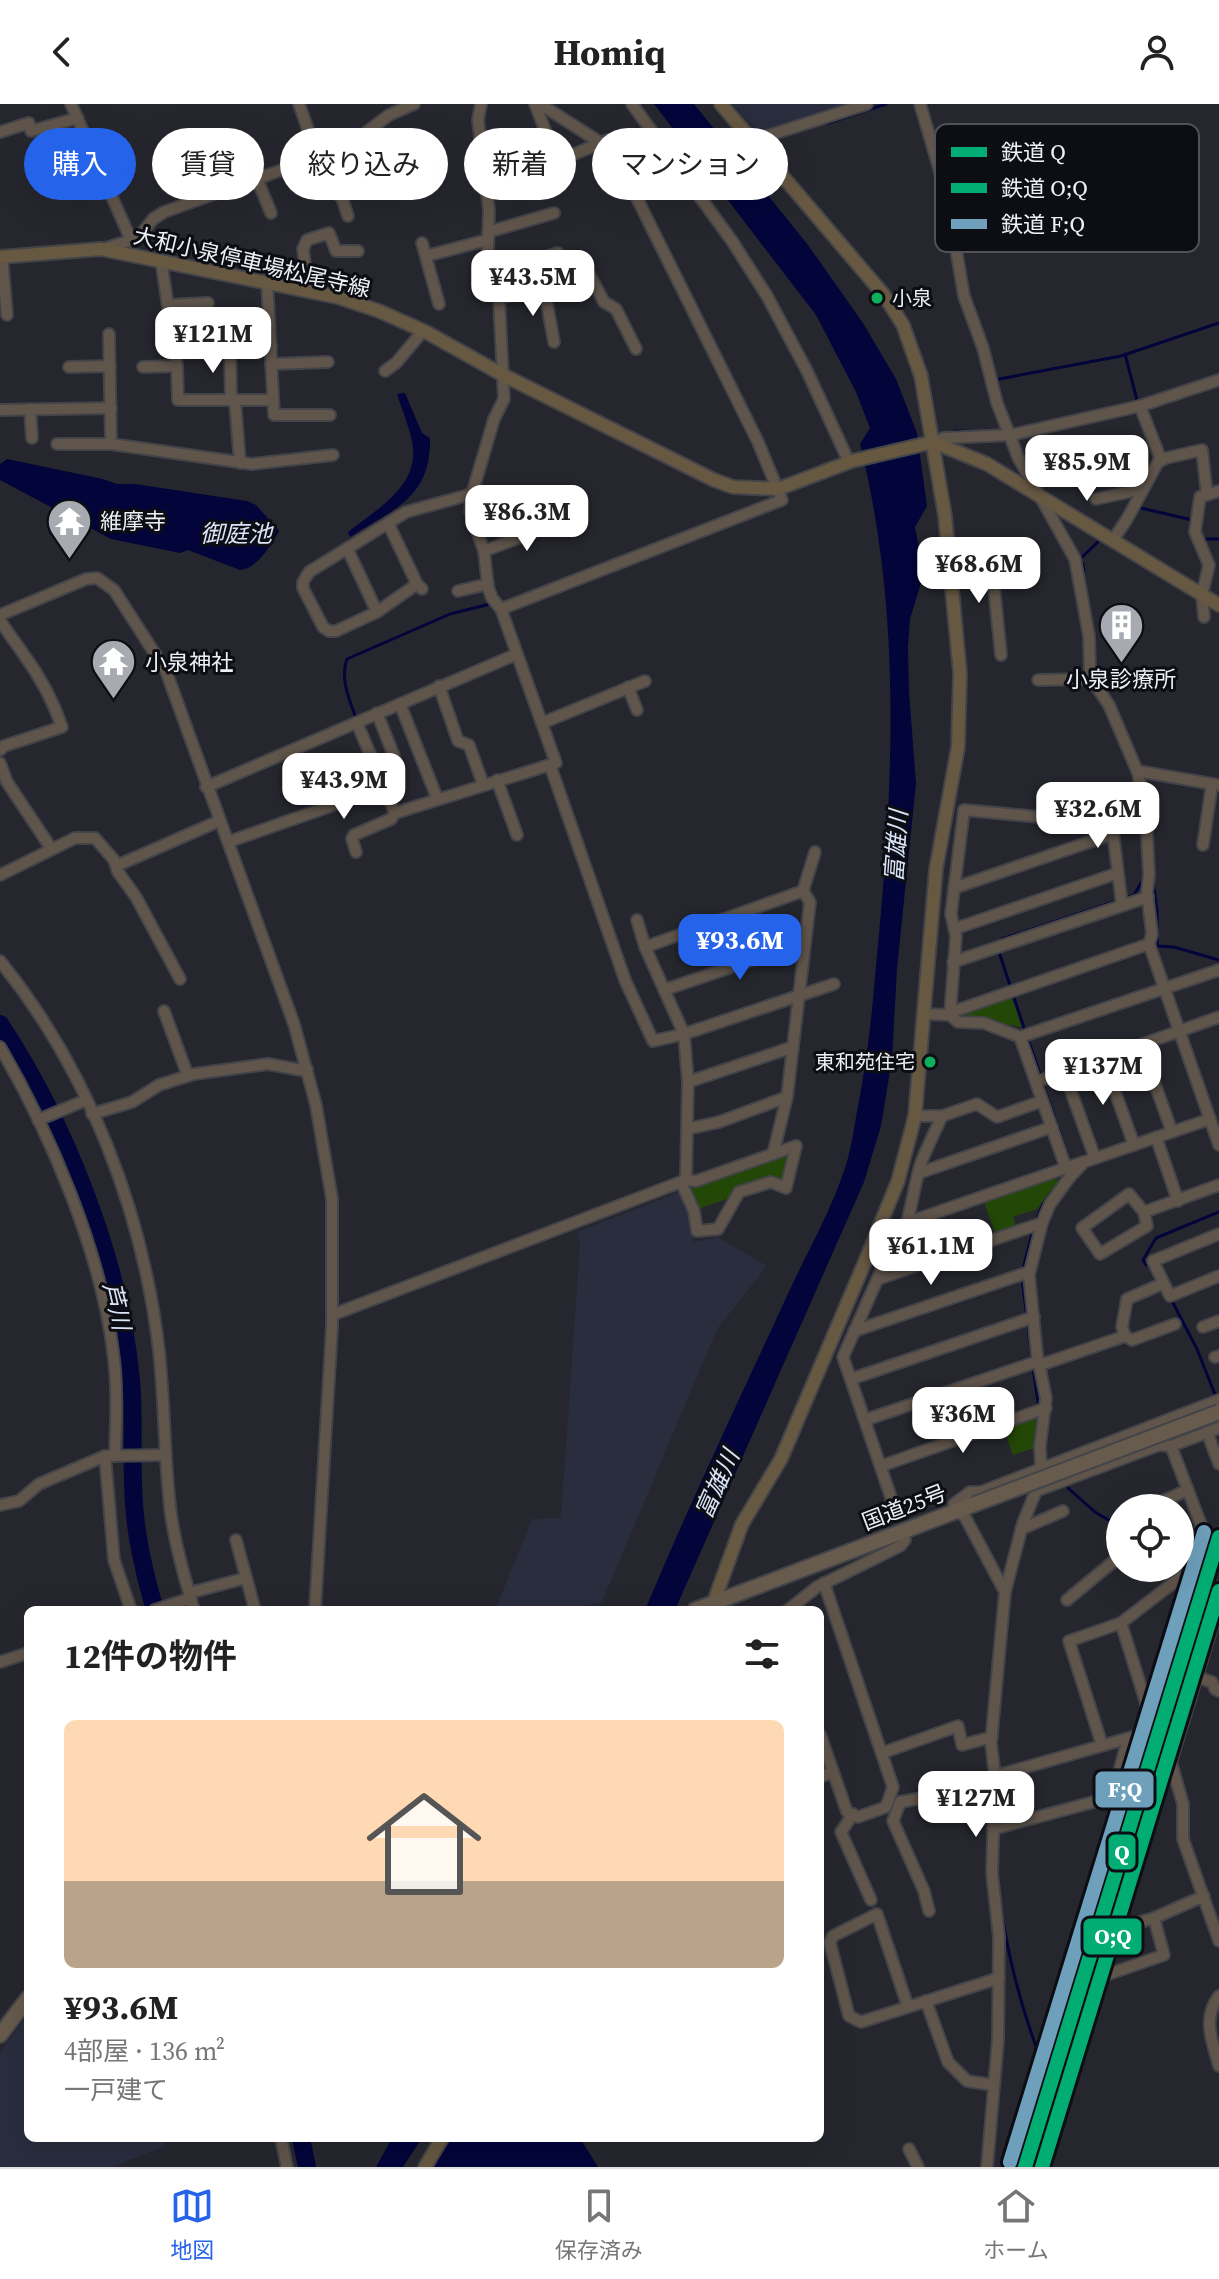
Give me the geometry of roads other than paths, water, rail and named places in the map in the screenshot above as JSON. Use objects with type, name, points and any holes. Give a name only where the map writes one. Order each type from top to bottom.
[{"type":"highway","name":"国道25号","points":[[712,1606],[1219,1412]]},
{"type":"highway","points":[[0,2035],[24,2003]]},
{"type":"main road","points":[[721,104],[740,128]]},
{"type":"main road","points":[[712,1606],[742,1524],[781,1459],[898,1181],[915,1116],[936,869],[959,734],[960,673],[950,565],[921,376],[903,325],[884,295],[788,184]]},
{"type":"main road","name":"大和小泉停車場松尾寺線","points":[[1,257],[101,249],[308,290],[379,311],[733,487],[778,489],[850,462],[929,442]]},
{"type":"main road","points":[[929,442],[987,464],[1219,605]]},
{"type":"main road","points":[[425,2167],[440,2142]]},
{"type":"street","points":[[71,104],[131,240]]},
{"type":"street","points":[[299,104],[309,128]]},
{"type":"street","points":[[372,128],[389,115],[414,104]]},
{"type":"street","points":[[481,104],[478,120],[489,210],[488,290],[499,298],[544,288],[579,272],[589,274],[604,302],[616,309],[636,349]]},
{"type":"street","points":[[538,104],[592,137]]},
{"type":"street","points":[[538,104],[557,161],[592,147]]},
{"type":"street","points":[[632,104],[732,241],[767,296],[850,462]]},
{"type":"street","points":[[788,129],[867,104]]},
{"type":"street","points":[[920,104],[935,155]]},
{"type":"street","points":[[0,132],[29,123],[31,131],[78,118]]},
{"type":"street","points":[[264,196],[271,213]]},
{"type":"street","points":[[101,249],[143,234],[153,219],[164,212],[198,200]]},
{"type":"street","points":[[343,200],[348,216]]},
{"type":"street","points":[[501,609],[782,500],[639,200]]},
{"type":"street","points":[[426,256],[554,213]]},
{"type":"street","points":[[308,290],[303,249],[307,240],[329,233],[336,251],[358,251]]},
{"type":"street","points":[[422,243],[439,304]]},
{"type":"street","points":[[957,252],[964,296],[1009,435],[1079,569],[1089,636],[1089,679],[1109,705],[1137,771],[1146,815],[1152,934],[1149,944],[1219,1145]]},
{"type":"street","points":[[486,276],[558,253]]},
{"type":"street","points":[[1,257],[7,315]]},
{"type":"street","points":[[161,260],[177,366],[178,400],[273,400]]},
{"type":"street","points":[[267,281],[274,415],[330,415]]},
{"type":"street","points":[[544,288],[554,342]]},
{"type":"street","points":[[356,852],[352,839],[354,835],[391,819],[395,813],[556,763],[501,609],[492,598],[484,551],[470,511],[494,419],[504,399],[499,298]]},
{"type":"street","points":[[168,305],[208,303]]},
{"type":"street","points":[[385,371],[396,363],[423,331]]},
{"type":"street","points":[[109,334],[111,444]]},
{"type":"street","points":[[174,349],[271,346]]},
{"type":"street","points":[[230,347],[240,463]]},
{"type":"street","points":[[271,364],[328,362]]},
{"type":"street","points":[[69,367],[110,366]]},
{"type":"street","points":[[143,367],[177,366]]},
{"type":"street","points":[[929,442],[944,438],[1009,435],[1140,406],[1219,380]]},
{"type":"street","points":[[1140,406],[1161,460]]},
{"type":"street","points":[[0,410],[111,408]]},
{"type":"street","points":[[30,409],[32,438]]},
{"type":"street","points":[[57,444],[111,444],[240,463],[270,463],[333,455]]},
{"type":"street","points":[[1113,540],[1151,472],[1161,460],[1202,450],[1207,495]]},
{"type":"street","points":[[1096,499],[1142,489]]},
{"type":"street","points":[[1204,617],[1202,595],[1209,565],[1195,532],[1196,522],[1200,497],[1219,491]]},
{"type":"street","points":[[388,523],[420,586],[377,612],[336,631],[329,631],[323,627],[303,588],[309,572],[347,548],[406,512],[472,494]]},
{"type":"street","points":[[484,551],[557,523]]},
{"type":"street","points":[[347,548],[377,612]]},
{"type":"street","points":[[950,565],[991,558],[1001,655]]},
{"type":"street","points":[[0,750],[62,727],[44,686],[21,649],[10,639],[0,617],[86,579],[97,578],[106,582],[166,671],[294,1024],[325,1150],[332,1199],[332,1315],[315,1606]]},
{"type":"street","points":[[458,591],[488,584]]},
{"type":"street","points":[[206,787],[517,654]]},
{"type":"street","points":[[1038,680],[1089,679]]},
{"type":"street","points":[[542,723],[645,681]]},
{"type":"street","points":[[439,686],[458,741],[469,745],[483,784]]},
{"type":"street","points":[[628,687],[637,710]]},
{"type":"street","points":[[400,704],[437,798]]},
{"type":"street","points":[[377,713],[394,756]]},
{"type":"street","points":[[357,723],[395,813]]},
{"type":"street","points":[[0,763],[7,782],[51,848]]},
{"type":"street","points":[[550,765],[607,930],[653,1041],[684,1034],[834,984]]},
{"type":"street","points":[[1137,771],[1216,784],[1203,845]]},
{"type":"street","points":[[497,780],[517,835]]},
{"type":"street","points":[[228,842],[385,787]]},
{"type":"street","points":[[1130,792],[1061,819],[964,810],[951,914],[956,936],[951,1014],[958,1022],[984,1023],[1024,1035],[1219,970]]},
{"type":"street","points":[[1109,800],[1122,900]]},
{"type":"street","points":[[116,866],[219,821]]},
{"type":"street","points":[[954,888],[1113,834]]},
{"type":"street","points":[[0,875],[75,838],[95,838],[102,843],[116,866],[180,979]]},
{"type":"street","points":[[773,1154],[787,1097],[810,902],[803,891],[815,852]]},
{"type":"street","points":[[954,929],[1118,873]]},
{"type":"street","points":[[645,947],[803,891]]},
{"type":"street","points":[[953,962],[1122,900],[1148,897]]},
{"type":"street","points":[[332,1315],[683,1181],[696,1181],[796,1146],[786,1188],[771,1182],[739,1192],[718,1229],[697,1231],[694,1211],[683,1181],[688,1082],[684,1034],[645,947],[637,920]]},
{"type":"street","points":[[664,990],[805,942]]},
{"type":"street","points":[[923,1014],[951,1014],[1149,944]]},
{"type":"street","points":[[0,961],[37,1013],[86,1100],[121,1187],[142,1257],[159,1350],[171,1516],[193,1606]]},
{"type":"street","points":[[164,1011],[188,1076]]},
{"type":"street","points":[[1040,1081],[1219,1017]]},
{"type":"street","points":[[1024,1035],[1040,1081],[1042,1101],[1066,1168]]},
{"type":"street","points":[[1141,1045],[1172,1132]]},
{"type":"street","points":[[0,1047],[38,1120],[80,1222],[100,1283],[115,1371],[112,1456],[114,1560],[130,1606]]},
{"type":"street","points":[[688,1082],[793,1047]]},
{"type":"street","points":[[1103,1058],[1134,1145]]},
{"type":"street","points":[[92,1114],[132,1102],[159,1085],[188,1076],[268,1064],[307,1069]]},
{"type":"street","points":[[1064,1072],[1090,1160]]},
{"type":"street","points":[[687,1129],[719,1122],[787,1097]]},
{"type":"street","points":[[38,1120],[86,1100]]},
{"type":"street","points":[[915,1116],[942,1116],[977,1104],[997,1117],[1042,1101]]},
{"type":"street","points":[[895,1509],[843,1357],[885,1262],[893,1256],[903,1236],[919,1173],[942,1116]]},
{"type":"street","points":[[906,1223],[1210,1119]]},
{"type":"street","points":[[919,1173],[1052,1127]]},
{"type":"street","points":[[1156,1137],[1178,1201]]},
{"type":"street","points":[[1041,1469],[1041,1410],[1024,1273],[1037,1225],[1069,1178],[1090,1160]]},
{"type":"street","points":[[1144,1212],[1219,1185]]},
{"type":"street","points":[[1129,1194],[1144,1212],[1147,1226],[1100,1254],[1082,1228],[1129,1194]]},
{"type":"street","points":[[878,1279],[1037,1225]]},
{"type":"street","points":[[1219,1234],[1153,1261],[1170,1296],[1219,1276]]},
{"type":"street","points":[[854,1331],[1024,1273]]},
{"type":"street","points":[[1162,1284],[1127,1299],[1122,1327],[1125,1336],[1132,1340],[1175,1324]]},
{"type":"street","points":[[851,1379],[1030,1319]]},
{"type":"street","points":[[1203,1327],[1219,1321]]},
{"type":"street","points":[[865,1420],[1125,1336]]},
{"type":"street","points":[[1005,1592],[965,1517],[954,1504],[970,1492],[981,1492],[1219,1400]]},
{"type":"street","points":[[881,1466],[1041,1410]]},
{"type":"street","points":[[987,2167],[999,1978],[999,1937],[992,1873],[996,1778],[992,1737],[1005,1592],[1036,1491],[1159,1445],[1171,1446],[1219,1428]]},
{"type":"street","points":[[1207,1432],[1219,1464]]},
{"type":"street","points":[[1120,1440],[1126,1457]]},
{"type":"street","points":[[1171,1446],[1205,1535],[1194,1567]]},
{"type":"street","points":[[0,1505],[19,1501],[39,1484],[112,1456],[166,1455]]},
{"type":"street","points":[[1179,1494],[1188,1490]]},
{"type":"street","points":[[1025,1527],[1063,1511]]},
{"type":"street","points":[[792,1606],[824,1583],[900,1546],[905,1540],[903,1531]]},
{"type":"street","points":[[236,1540],[254,1606]]},
{"type":"street","points":[[1194,1541],[1203,1543]]},
{"type":"street","points":[[1067,1600],[1106,1568]]},
{"type":"street","points":[[168,1606],[246,1578]]},
{"type":"street","points":[[1102,1745],[1069,1641],[1121,1623],[1174,1582]]},
{"type":"street","points":[[824,1746],[847,1812],[858,1817],[900,1802],[996,1778],[1143,1734],[1190,1582]]},
{"type":"street","points":[[824,1583],[893,1787],[893,1821],[924,1891],[929,1911]]},
{"type":"street","points":[[1219,1604],[1171,1762],[1183,1804],[1183,1839],[1219,1941]]},
{"type":"street","points":[[1121,1623],[1150,1716]]},
{"type":"street","points":[[0,1662],[24,1654]]},
{"type":"street","points":[[1196,1677],[1212,1682],[1219,1691]]},
{"type":"street","points":[[882,1753],[958,1726],[962,1745],[992,1737]]},
{"type":"street","points":[[996,1828],[1112,1797],[1128,1739]]},
{"type":"street","points":[[824,1775],[833,1772]]},
{"type":"street","points":[[853,1814],[841,1832],[871,1900]]},
{"type":"street","points":[[1117,1929],[1154,1918],[1204,1896]]},
{"type":"street","points":[[908,2007],[877,1914],[833,1936],[830,1943],[849,2016],[861,2022],[999,1978]]},
{"type":"street","points":[[1106,1975],[1164,1955],[1154,1918]]},
{"type":"street","points":[[1219,1996],[1210,2011],[1208,2025],[1219,2066]]},
{"type":"street","points":[[926,2001],[948,2062],[967,2081],[994,2085]]},
{"type":"street","points":[[282,2142],[287,2167]]},
{"type":"street","points":[[909,2149],[918,2167]]},
{"type":"water","points":[[654,104],[694,104],[713,128],[672,128]]},
{"type":"water","name":"富雄川","points":[[728,200],[772,200],[863,323],[896,379],[917,433],[927,506],[915,527],[924,573],[910,619],[908,647],[916,783],[897,969],[892,1059],[881,1126],[864,1182],[677,1606],[647,1606],[831,1204],[850,1151],[866,1061],[887,835],[890,704],[883,574],[874,509],[860,444],[870,428],[856,392],[816,315]]},
{"type":"water","points":[[405,393],[422,433],[430,438],[424,475],[407,499],[350,537],[348,532],[392,497],[408,475],[413,448],[397,394]]},
{"type":"water","name":"御庭池","points":[[7,459],[117,484],[247,501],[256,505],[279,531],[258,561],[240,570],[188,550],[180,553],[111,539],[0,480],[0,464]]},
{"type":"water","points":[[390,2142],[419,2142],[403,2167],[376,2167]]},
{"type":"water","points":[[449,2142],[582,2142],[598,2167],[433,2167]]},
{"type":"waterway","points":[[828,123],[886,104]]},
{"type":"waterway","points":[[917,112],[935,173]]},
{"type":"waterway","points":[[978,320],[990,358]]},
{"type":"waterway","points":[[994,380],[1121,356],[1219,323]]},
{"type":"waterway","points":[[1125,354],[1138,404]]},
{"type":"waterway","points":[[954,431],[1002,432]]},
{"type":"waterway","points":[[1137,507],[1192,520]]},
{"type":"waterway","points":[[1203,539],[1219,539]]},
{"type":"waterway","points":[[1080,559],[1100,540]]},
{"type":"waterway","points":[[1083,564],[1084,572]]},
{"type":"waterway","points":[[356,718],[345,681],[347,659],[450,614],[490,604]]},
{"type":"waterway","points":[[1131,767],[1136,787]]},
{"type":"waterway","points":[[1142,830],[1144,866]]},
{"type":"waterway","points":[[1001,944],[1002,939],[1134,895],[1144,878]]},
{"type":"waterway","points":[[1153,882],[1157,946],[1174,947],[1219,960]]},
{"type":"waterway","points":[[999,952],[1025,1031]]},
{"type":"waterway","name":"芦川","points":[[0,1024],[24,1063],[67,1149],[86,1195],[115,1290],[131,1381],[136,1527],[154,1606]]},
{"type":"waterway","points":[[1028,1039],[1041,1077]]},
{"type":"waterway","points":[[1043,1084],[1067,1154]]},
{"type":"waterway","points":[[1035,1223],[1052,1192]]},
{"type":"waterway","points":[[1146,1265],[1143,1260],[1156,1238],[1219,1212]]},
{"type":"waterway","points":[[1023,1269],[1033,1230]]},
{"type":"waterway","points":[[1022,1277],[1032,1360]]},
{"type":"waterway","points":[[1172,1301],[1197,1349],[1216,1397]]},
{"type":"waterway","points":[[1033,1368],[1039,1408]]},
{"type":"waterway","points":[[1068,1488],[1106,1519]]},
{"type":"waterway","points":[[1000,1901],[1018,1988],[1046,2073]]},
{"type":"waterway","name":"芦川","points":[[302,2142],[307,2167]]},
{"type":"rail line","name":"F;Q","points":[[1010,2162],[1204,1532]]},
{"type":"rail line","name":"Q","points":[[1025,2167],[1219,1537]]},
{"type":"rail line","name":"O;Q","points":[[1042,2167],[1219,1591]]},
{"type":"place","name":"小泉","points":[[877,298]]},
{"type":"place","name":"維摩寺","points":[[69,560]]},
{"type":"place","name":"小泉診療所","points":[[1121,665]]},
{"type":"place","name":"小泉神社","points":[[114,701]]},
{"type":"place","name":"東和苑住宅","points":[[930,1062]]}]
